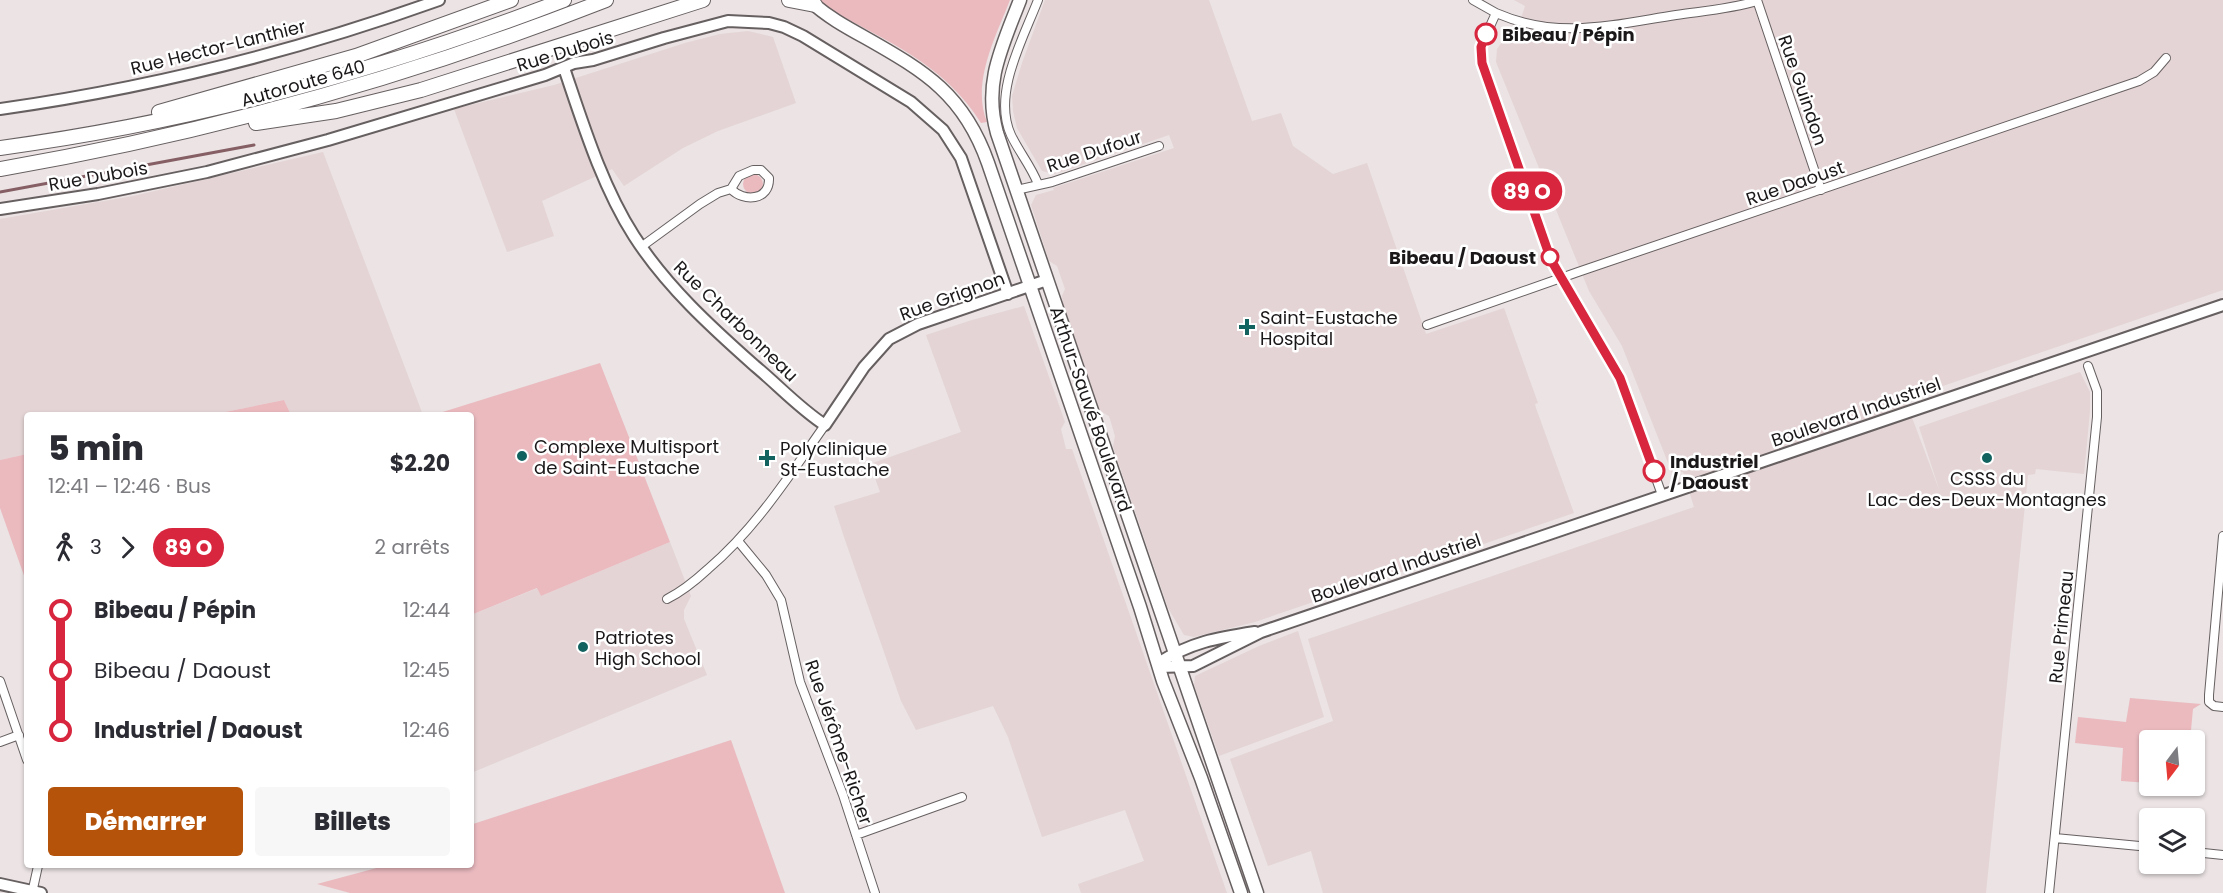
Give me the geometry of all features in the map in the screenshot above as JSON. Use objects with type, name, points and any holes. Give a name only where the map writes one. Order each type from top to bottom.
[{"type":"highway","points":[[67,138],[318,68],[406,39],[511,0]]},
{"type":"highway","name":"Autoroute 640","points":[[0,148],[67,138],[196,113],[305,86],[440,46],[564,0]]},
{"type":"highway","name":"Autoroute 640","points":[[0,170],[177,134],[370,83],[487,45],[606,0]]},
{"type":"highway","points":[[177,134],[336,111],[371,103],[445,82],[704,0]]},
{"type":"highway","points":[[789,0],[812,3]]},
{"type":"main road","name":"Arthur-Sauvé Boulevard","points":[[1020,0],[997,60],[991,93],[993,120],[1257,893]]},
{"type":"main road","name":"Arthur-Sauvé Boulevard","points":[[812,3],[829,16],[921,71],[965,114],[985,154],[1144,616],[1158,665],[1241,893]]},
{"type":"street","name":"Rue Hector-Lanthier","points":[[0,109],[99,93],[235,63],[360,27],[440,0]]},
{"type":"street","name":"Rue Dufour","points":[[1038,0],[1008,79],[1004,102],[1005,118],[1011,135],[1038,184]]},
{"type":"street","points":[[1473,0],[1496,13],[1539,26],[1577,29],[1724,8],[1757,1]]},
{"type":"street","name":"Rue Guindon","points":[[1757,1],[1821,190]]},
{"type":"street","points":[[1496,13],[1481,47],[1482,63],[1551,260],[1620,378],[1662,495]]},
{"type":"street","name":"Rue Dubois","points":[[0,209],[98,194],[216,169],[372,127],[664,38],[728,21],[763,22],[796,33],[911,102],[943,130],[953,144],[963,166],[1008,294]]},
{"type":"street","name":"Rue Daoust","points":[[1427,326],[2139,81],[2154,72],[2166,58]]},
{"type":"street","name":"Rue Charbonneau","points":[[564,68],[606,179],[626,222],[641,247],[672,285],[712,327],[806,411],[825,425]]},
{"type":"street","name":"Rue Dufour","points":[[1016,190],[1053,182],[1159,146]]},
{"type":"street","points":[[641,247],[705,201],[730,189],[740,176],[753,170],[764,171],[769,178],[766,191],[752,198],[740,196],[730,189]]},
{"type":"street","name":"Rue Grignon","points":[[667,599],[691,584],[738,541],[767,507],[864,367],[889,339],[918,324],[1047,280]]},
{"type":"street","name":"Boulevard Industriel","points":[[1158,665],[1181,668],[1197,665],[1262,632],[2223,304]]},
{"type":"street","name":"Rue Primeau","points":[[2049,893],[2097,417],[2097,391],[2088,366]]},
{"type":"street","points":[[2223,536],[2209,702],[2214,706],[2223,707]]},
{"type":"street","name":"Rue Jérôme-Richer","points":[[738,541],[766,575],[782,600],[800,682],[875,893]]},
{"type":"street","name":"Boulevard Industriel","points":[[1158,665],[1185,647],[1224,637],[1262,632]]},
{"type":"street","points":[[0,681],[24,751]]},
{"type":"street","points":[[0,742],[19,735]]},
{"type":"street","points":[[856,835],[962,797]]},
{"type":"street","points":[[2055,838],[2139,847]]},
{"type":"street","points":[[2205,853],[2223,855]]},
{"type":"street","points":[[0,884],[35,892],[39,868]]},
{"type":"street","points":[[0,891],[10,893]]},
{"type":"shaded area","points":[[820,0],[1010,0],[987,60],[982,92],[987,122],[981,123],[950,85],[913,56],[829,9]]},
{"type":"shaded area","name":"Saint-Eustache Hospital","points":[[1045,0],[1209,0],[1252,121],[1281,113],[1293,146],[1333,174],[1367,163],[1426,334],[1504,308],[1538,403],[1535,404],[1536,408],[1574,513],[1255,622],[1194,637],[1184,635],[1168,608],[1113,447],[1115,436],[1109,416],[1099,408],[1063,303],[1062,296],[1065,289],[1057,266],[1049,261],[1031,205],[1036,195],[1054,190],[1053,188],[1174,148],[1169,135],[1054,174],[1042,171],[1017,128],[1012,96]]},
{"type":"shaded area","points":[[1514,0],[2223,0],[2223,290],[1905,399],[1940,492],[1919,427],[2080,372],[2090,392],[2084,474],[2036,469],[2035,474],[2028,475],[1986,893],[1323,893],[1311,851],[1268,866],[1230,759],[1333,721],[1308,639],[1694,507],[1683,472],[1672,473],[1622,346],[1589,291],[1496,62],[1497,49],[1505,38],[1515,36],[1525,6]]},
{"type":"shaded area","points":[[748,31],[773,37],[796,103],[718,131],[683,148],[624,186],[612,169],[542,201],[554,236],[507,252],[454,109],[554,85],[685,43],[720,34]]},
{"type":"shaded area","points":[[323,152],[422,412],[290,412],[284,400],[225,412],[24,412],[24,455],[0,460],[0,219],[133,196]]},
{"type":"shaded area","points":[[753,174],[760,177],[763,184],[760,191],[753,194],[746,191],[743,184],[746,177]]},
{"type":"shaded area","points":[[1024,306],[1065,422],[1061,429],[1066,449],[1072,449],[1227,893],[1081,893],[1078,884],[1144,861],[1125,810],[1042,837],[1008,737],[993,706],[916,730],[901,701],[844,537],[834,506],[880,492],[870,464],[961,432],[926,335]]},
{"type":"shaded area","points":[[600,363],[670,542],[541,596],[537,588],[474,614],[474,412],[443,412]]},
{"type":"shaded area","points":[[284,400],[290,412],[225,412]]},
{"type":"shaded area","points":[[24,455],[24,576],[0,508],[0,460]]},
{"type":"shaded area","name":"Patriotes High School","points":[[670,542],[691,596],[684,610],[684,619],[707,675],[474,772],[474,614],[538,588],[541,596]]},
{"type":"shaded area","points":[[1298,631],[1324,717],[1219,756],[1194,685],[1195,676],[1259,646]]},
{"type":"shaded area","points":[[2130,698],[2201,704],[2193,709],[2191,730],[2139,730],[2139,782],[2121,781],[2123,748],[2075,743],[2078,717],[2126,722]]},
{"type":"shaded area","points":[[731,740],[785,893],[350,893],[317,884],[377,868],[474,868],[474,824]]},
{"type":"waterway","points":[[0,192],[254,145]]},
{"type":"bus line","points":[[1486,34],[1481,47],[1482,63],[1551,260],[1620,378],[1654,471]]},
{"type":"place","name":"Bibeau / Pépin","points":[[1486,34]]},
{"type":"place","name":"Bibeau / Daoust","points":[[1550,257]]},
{"type":"place","name":"Saint-Eustache Hospital","points":[[1247,327]]},
{"type":"place","name":"Complexe Multisport de Saint-Eustache","points":[[522,456]]},
{"type":"place","name":"Polyclinique St-Eustache","points":[[767,458]]},
{"type":"place","name":"CSSS du Lac-des-Deux-Montagnes","points":[[1987,458]]},
{"type":"place","name":"Industriel / Daoust","points":[[1654,471]]},
{"type":"place","name":"Patriotes High School","points":[[583,647]]}]
